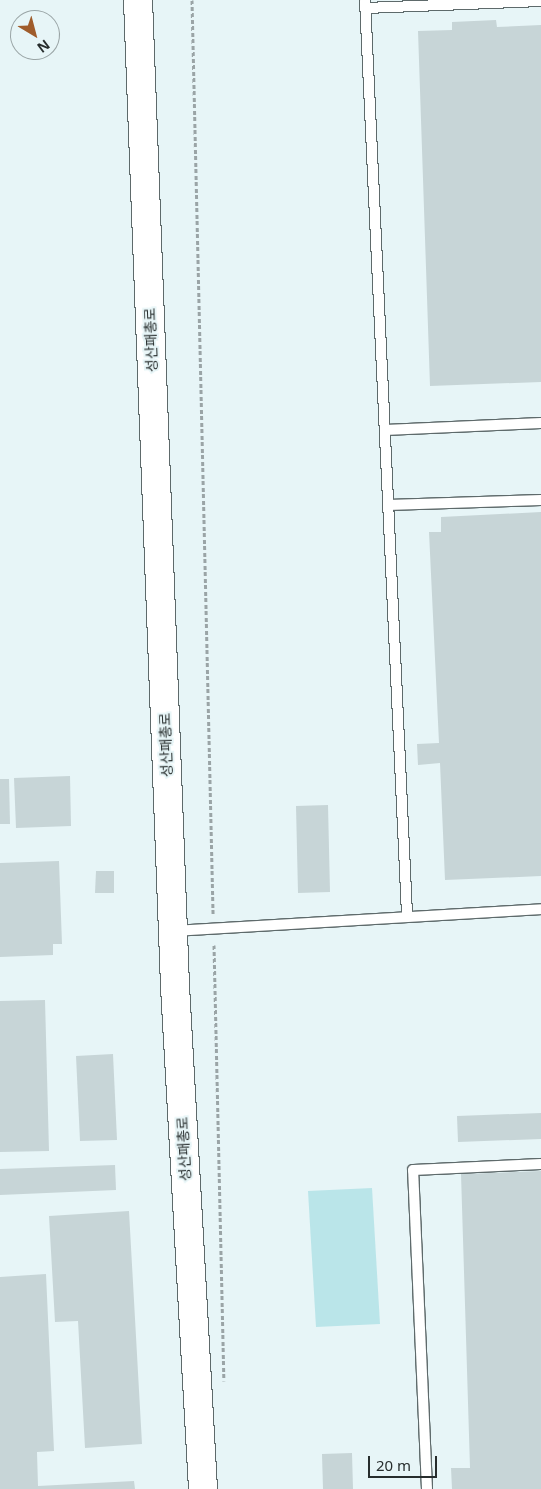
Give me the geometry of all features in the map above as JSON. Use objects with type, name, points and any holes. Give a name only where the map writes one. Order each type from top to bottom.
[{"type":"main road","name":"성산패총로","points":[[138,0],[173,931],[203,1489]]},
{"type":"lane","points":[[408,915],[365,4],[541,1]]},
{"type":"lane","points":[[385,430],[541,423]]},
{"type":"lane","points":[[388,505],[541,500]]},
{"type":"lane","points":[[173,931],[408,915],[541,909]]},
{"type":"lane","points":[[426,1489],[413,1170],[541,1164]]},
{"type":"path","points":[[192,0],[225,1391]]},
{"type":"shaded area","points":[[372,1188],[380,1324],[316,1327],[308,1191]]},
{"type":"building","points":[[496,20],[497,27],[541,25],[541,382],[430,386],[418,31],[452,30],[452,22]]},
{"type":"building","points":[[541,512],[541,876],[445,880],[440,763],[418,765],[417,744],[439,743],[429,532],[441,532],[441,517]]},
{"type":"building","points":[[70,776],[71,826],[16,828],[14,778]]},
{"type":"building","points":[[0,779],[9,779],[10,824],[0,824]]},
{"type":"building","points":[[328,805],[330,892],[298,893],[296,806]]},
{"type":"building","points":[[59,861],[62,944],[53,944],[53,955],[0,957],[0,863]]},
{"type":"building","points":[[96,871],[114,871],[114,893],[95,893]]},
{"type":"building","points":[[45,1000],[49,1151],[0,1152],[0,1001]]},
{"type":"building","points":[[113,1054],[117,1140],[80,1141],[76,1056]]},
{"type":"building","points":[[541,1113],[541,1139],[458,1142],[457,1116]]},
{"type":"building","points":[[115,1165],[116,1190],[0,1195],[0,1169]]},
{"type":"building","points":[[541,1171],[541,1489],[452,1489],[451,1468],[470,1468],[461,1174]]},
{"type":"building","points":[[129,1211],[142,1444],[85,1448],[78,1321],[55,1322],[49,1216]]},
{"type":"building","points":[[46,1274],[54,1451],[37,1452],[38,1486],[134,1481],[135,1489],[0,1489],[0,1277]]},
{"type":"building","points":[[352,1453],[353,1489],[323,1489],[322,1454]]}]
